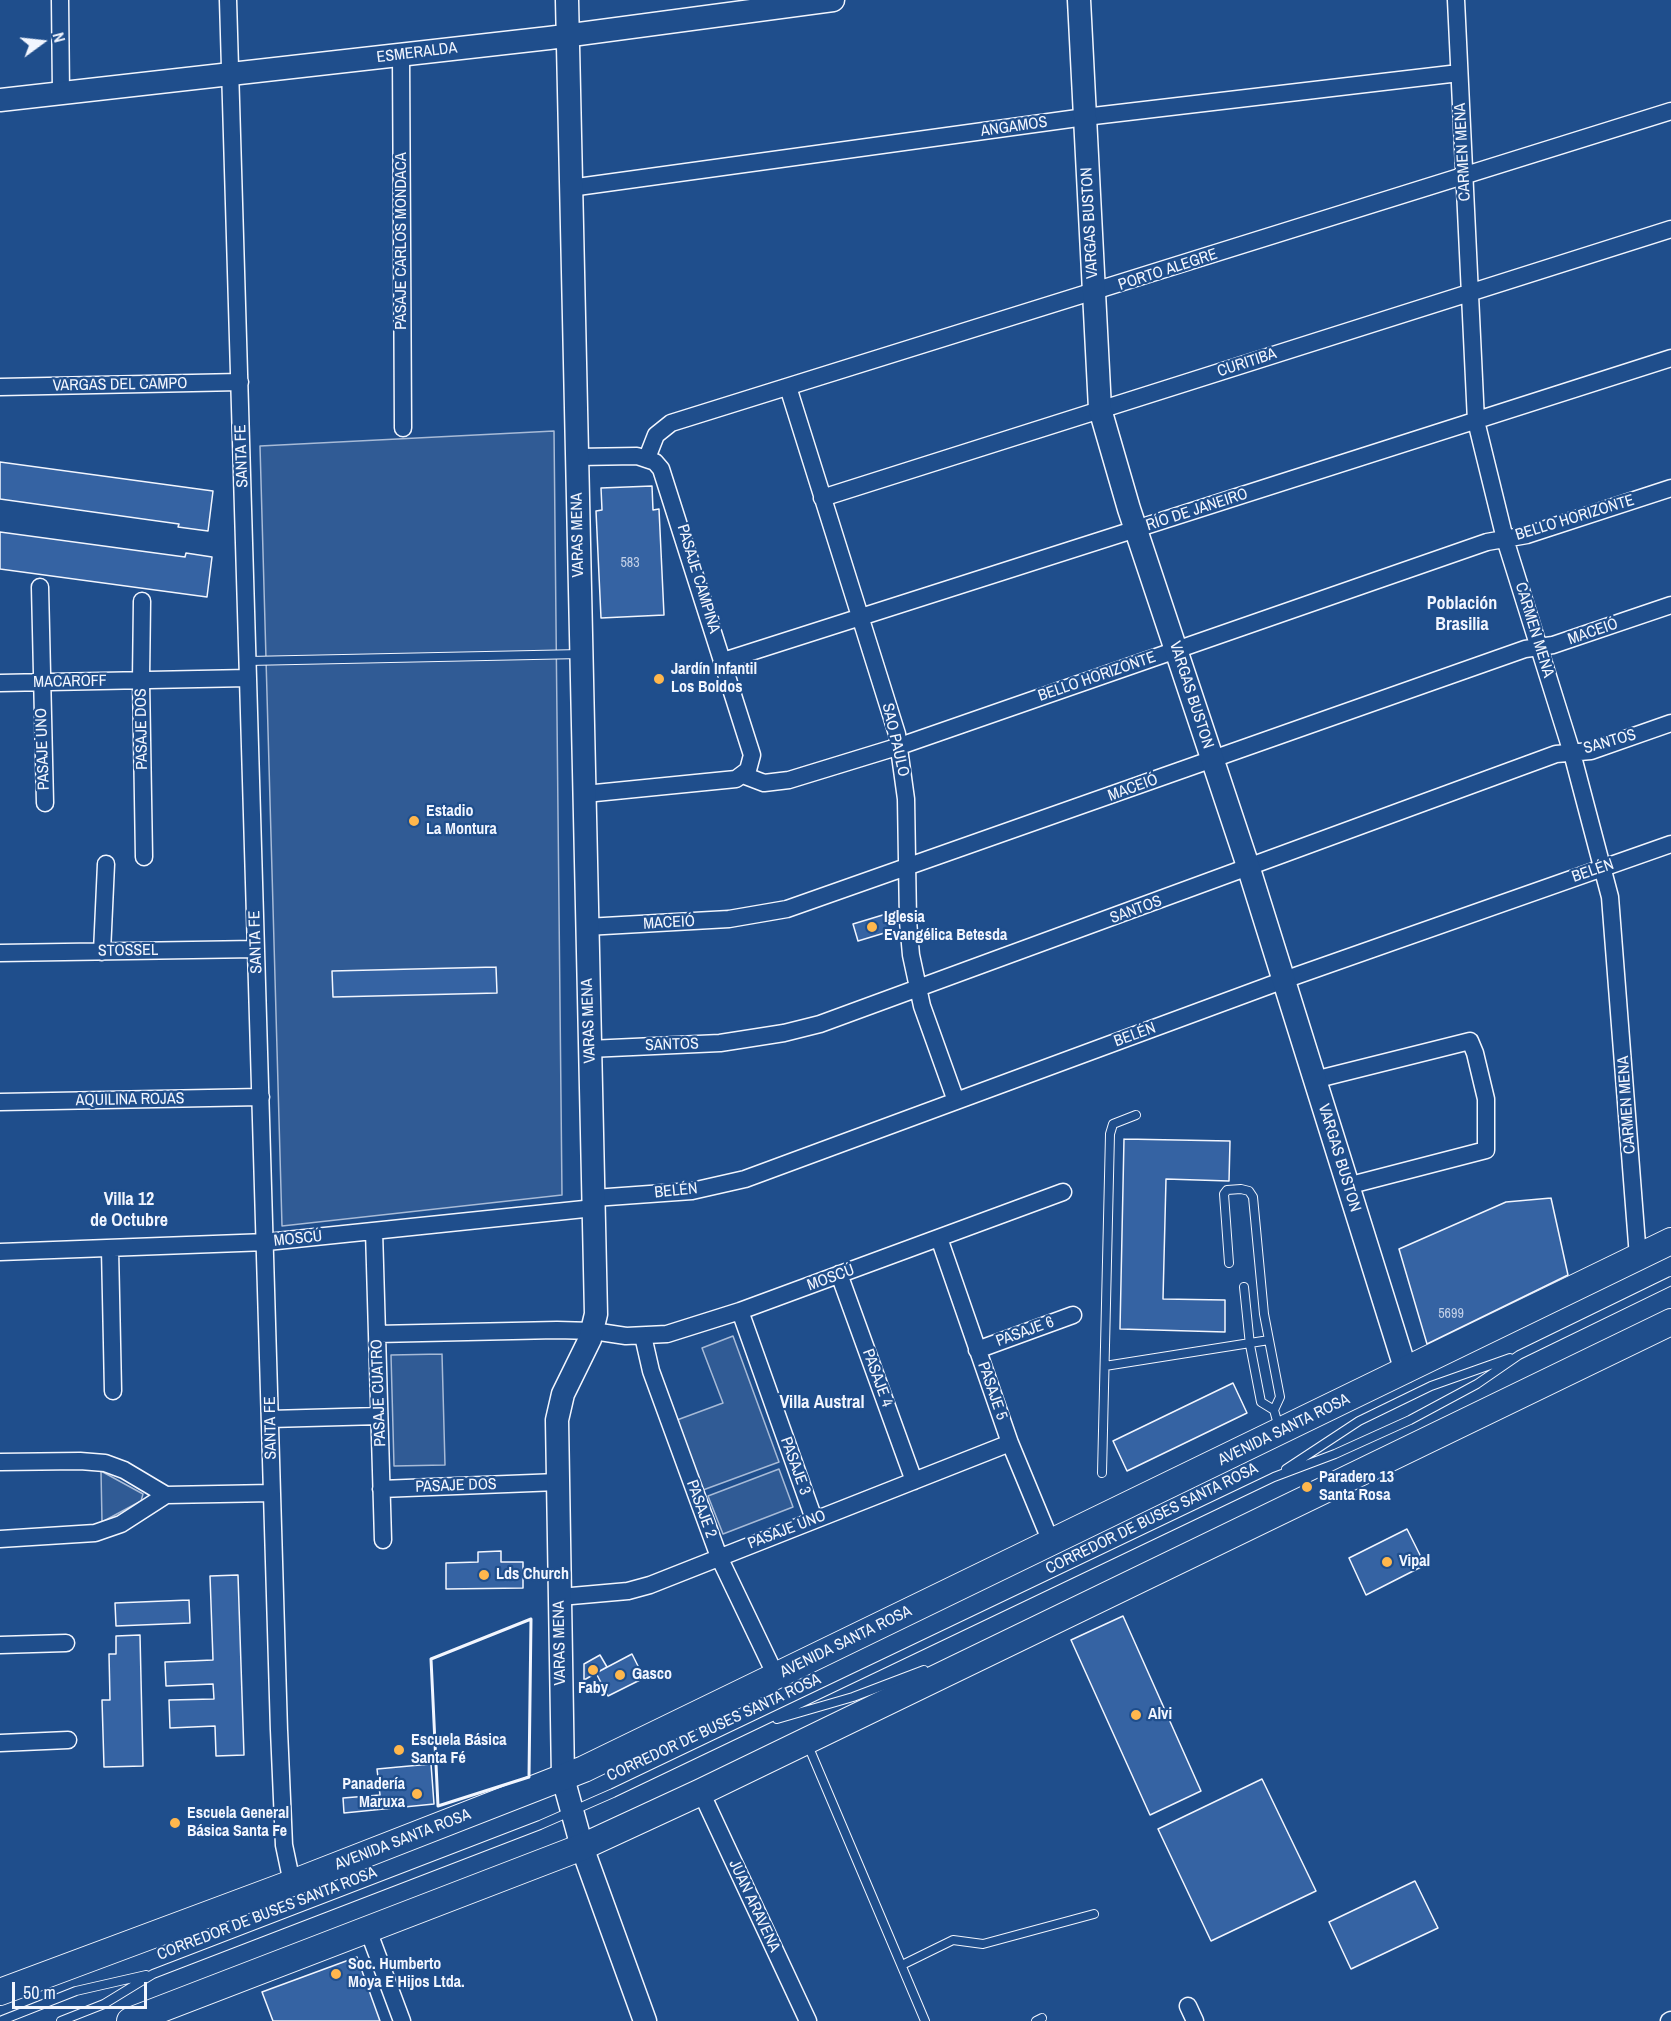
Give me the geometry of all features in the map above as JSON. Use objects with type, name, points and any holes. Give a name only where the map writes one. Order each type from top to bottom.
[{"type":"main road","name":"AVENIDA SANTA ROSA","points":[[0,1992],[292,1883],[563,1778],[1051,1542],[1277,1421],[1406,1371],[1671,1241]]},
{"type":"main road","points":[[130,2021],[582,1847],[701,1792],[1671,1322]]},
{"type":"street","points":[[60,0],[61,93]]},
{"type":"street","name":"SANTA FE","points":[[228,0],[256,950],[267,1242],[272,1493],[284,1845],[292,1883]]},
{"type":"street","name":"VARAS MENA","points":[[567,0],[596,1314],[593,1331],[560,1402],[557,1419],[563,1778],[582,1847],[645,2021]]},
{"type":"street","name":"ESMERALDA","points":[[0,100],[567,36],[833,0]]},
{"type":"street","name":"VARGAS BUSTON","points":[[1079,0],[1100,409],[1136,530],[1249,869],[1406,1371]]},
{"type":"street","name":"CARMEN MENA","points":[[1456,0],[1476,420],[1505,539],[1572,753],[1604,867],[1614,937],[1638,1257]]},
{"type":"street","name":"PASAJE CARLOS MONDACA","points":[[401,55],[403,428]]},
{"type":"street","name":"ANGAMOS","points":[[570,188],[1085,117],[1460,73]]},
{"type":"street","name":"PORTO ALEGRE","points":[[647,458],[656,435],[671,423],[1094,293],[1671,111]]},
{"type":"street","name":"CURITIBA","points":[[822,498],[1671,229]]},
{"type":"street","name":"RÍO DE JANEIRO","points":[[723,662],[1671,358]]},
{"type":"street","name":"VARGAS DEL CAMPO","points":[[0,387],[240,382]]},
{"type":"street","name":"SAO PAULO","points":[[788,387],[900,746],[906,799],[908,921],[917,990],[956,1101]]},
{"type":"street","points":[[577,458],[625,455],[647,458]]},
{"type":"street","name":"PASAJE CAMPIÑA","points":[[647,458],[655,462],[666,477],[751,747],[751,762],[743,775]]},
{"type":"street","name":"BELLO HORIZONTE","points":[[585,794],[728,781],[743,775],[764,783],[789,780],[900,746],[1486,542],[1527,535],[1671,488]]},
{"type":"street","name":"PASAJE UNO","points":[[40,586],[45,803]]},
{"type":"street","name":"PASAJE DOS","points":[[142,601],[144,857]]},
{"type":"street","name":"MACEIÓ","points":[[586,927],[703,921],[756,915],[816,900],[1525,649],[1553,645],[1671,605]]},
{"type":"street","name":"MACAROFF","points":[[0,683],[141,680],[248,670]]},
{"type":"street","name":"SANTOS","points":[[590,1048],[720,1043],[752,1039],[820,1024],[1249,869],[1556,754],[1591,751],[1671,723]]},
{"type":"street","name":"BELÉN","points":[[594,1203],[692,1191],[746,1179],[1284,980],[1671,844]]},
{"type":"street","points":[[102,952],[106,864]]},
{"type":"street","name":"STOSSEL","points":[[0,953],[256,950]]},
{"type":"street","points":[[1314,1080],[1470,1041],[1475,1053],[1486,1100],[1486,1150],[1347,1186]]},
{"type":"street","name":"AQUILINA ROJAS","points":[[0,1102],[261,1097]]},
{"type":"street","name":"MOSCÚ","points":[[593,1331],[643,1336],[683,1330],[1063,1192]]},
{"type":"street","name":"MOSCÚ","points":[[0,1252],[375,1239],[594,1203]]},
{"type":"street","name":"PASAJE 5","points":[[939,1238],[1010,1443],[1051,1542]]},
{"type":"street","name":"PASAJE CUATRO","points":[[375,1239],[383,1540]]},
{"type":"street","points":[[110,1249],[113,1391]]},
{"type":"street","name":"PASAJE 4","points":[[840,1274],[914,1481]]},
{"type":"street","name":"PASAJE 3","points":[[740,1311],[814,1520]]},
{"type":"street","name":"PASAJE 6","points":[[977,1350],[1073,1315]]},
{"type":"street","points":[[377,1334],[593,1331]]},
{"type":"street","name":"PASAJE 2","points":[[643,1336],[651,1371],[719,1557],[776,1676]]},
{"type":"street","points":[[270,1419],[379,1416]]},
{"type":"street","name":"PASAJE UNO","points":[[560,1597],[639,1588],[1010,1443]]},
{"type":"street","points":[[0,1462],[105,1463],[124,1470],[166,1495]]},
{"type":"street","name":"PASAJE DOS","points":[[381,1489],[558,1482]]},
{"type":"street","points":[[0,1539],[95,1533],[121,1524],[166,1495],[272,1493]]},
{"type":"street","points":[[0,1646],[66,1643]]},
{"type":"street","points":[[0,1743],[68,1740]]},
{"type":"street","name":"JUAN ARAVENA","points":[[701,1792],[808,2021]]},
{"type":"street","points":[[368,1930],[402,2021]]},
{"type":"lane","points":[[248,670],[581,654]]},
{"type":"lane","points":[[1102,1473],[1110,1134],[1113,1124],[1136,1115]]},
{"type":"lane","points":[[1229,1263],[1224,1194],[1227,1190],[1241,1189],[1249,1191],[1253,1197],[1269,1340],[1280,1397],[1277,1421]]},
{"type":"lane","name":"CORREDOR DE BUSES SANTA ROSA","points":[[1274,1477],[1359,1421],[1457,1375],[1519,1355],[1671,1281]]},
{"type":"lane","points":[[1244,1287],[1250,1345],[1261,1402],[1277,1421]]},
{"type":"lane","points":[[1105,1366],[1250,1345],[1269,1340]]},
{"type":"lane","name":"CORREDOR DE BUSES SANTA ROSA","points":[[61,2021],[104,2004],[153,1974],[572,1812],[1274,1477],[1335,1454],[1410,1420],[1477,1384],[1519,1355]]},
{"type":"lane","points":[[958,1657],[1006,1643]]},
{"type":"lane","points":[[754,1726],[853,1697],[930,1668]]},
{"type":"lane","points":[[806,1741],[925,2021]]},
{"type":"lane","points":[[902,1965],[953,1940],[976,1944],[991,1943],[1094,1914]]},
{"type":"lane","name":"CORREDOR DE BUSES SANTA ROSA","points":[[0,2021],[76,1991],[112,1981],[153,1974]]},
{"type":"shaded area","name":"Estadio La Montura","points":[[554,431],[562,1195],[282,1226],[260,446]]},
{"type":"shaded area","points":[[733,1336],[779,1462],[703,1490],[677,1420],[723,1403],[702,1348]]},
{"type":"shaded area","points":[[442,1354],[445,1465],[394,1466],[391,1355]]},
{"type":"shaded area","points":[[779,1469],[793,1507],[723,1534],[708,1496]]},
{"type":"shaded area","points":[[101,1471],[143,1494],[141,1501],[102,1522]]},
{"type":"building","points":[[0,462],[213,491],[208,531],[178,527],[179,524],[0,499]]},
{"type":"building","points":[[652,486],[653,510],[659,509],[664,615],[601,618],[596,511],[602,510],[601,488]]},
{"type":"building","points":[[0,532],[185,557],[186,553],[212,557],[207,597],[0,569]]},
{"type":"building","name":"Iglesia Evangélica Betesda","points":[[886,914],[891,931],[858,941],[853,924]]},
{"type":"building","points":[[496,967],[497,993],[333,997],[332,971]]},
{"type":"building","points":[[1124,1139],[1230,1141],[1229,1181],[1166,1179],[1163,1299],[1225,1300],[1225,1332],[1120,1329]]},
{"type":"building","points":[[1551,1198],[1568,1275],[1427,1344],[1399,1249],[1506,1202]]},
{"type":"building","points":[[1233,1383],[1247,1413],[1127,1471],[1113,1441]]},
{"type":"building","name":"Vipal","points":[[1407,1529],[1425,1565],[1366,1595],[1349,1558]]},
{"type":"building","name":"Lds Church","points":[[501,1551],[501,1562],[523,1562],[523,1588],[446,1589],[446,1563],[478,1562],[478,1552]]},
{"type":"building","points":[[238,1575],[244,1755],[216,1756],[215,1726],[170,1728],[169,1700],[214,1699],[213,1684],[166,1686],[165,1662],[213,1660],[210,1576]]},
{"type":"building","points":[[189,1600],[190,1623],[116,1626],[115,1603]]},
{"type":"building","name":"Alvi","points":[[1123,1616],[1201,1791],[1150,1815],[1071,1640]]},
{"type":"building","points":[[140,1635],[143,1766],[104,1767],[102,1700],[110,1700],[109,1654],[116,1654],[116,1636]]},
{"type":"building","name":"Gasco","points":[[632,1654],[644,1678],[608,1696],[596,1673]]},
{"type":"building","name":"Faby","points":[[600,1655],[607,1667],[584,1680],[584,1664]]},
{"type":"building","points":[[431,1764],[434,1804],[344,1813],[343,1798],[380,1795],[377,1769]]},
{"type":"building","points":[[1262,1779],[1316,1891],[1211,1941],[1158,1829]]},
{"type":"building","points":[[1415,1881],[1438,1928],[1351,1969],[1329,1922]]},
{"type":"building","name":"Soc. Humberto Moya E Hijos Ltda.","points":[[357,1957],[380,2021],[273,2021],[262,1992]]},
{"type":"wall","points":[[531,1619],[529,1777],[438,1806],[431,1659],[531,1619]]},
{"type":"place","name":"Jardín Infantil Los Boldos","points":[[659,679]]},
{"type":"place","name":"Estadio La Montura","points":[[414,821]]},
{"type":"place","name":"Iglesia Evangélica Betesda","points":[[872,927]]},
{"type":"place","name":"Paradero 13 Santa Rosa","points":[[1307,1487]]},
{"type":"place","name":"Vipal","points":[[1387,1562]]},
{"type":"place","name":"Lds Church","points":[[484,1575]]},
{"type":"place","name":"Faby","points":[[593,1670]]},
{"type":"place","name":"Gasco","points":[[620,1675]]},
{"type":"place","name":"Alvi","points":[[1136,1715]]},
{"type":"place","name":"Escuela Básica Santa Fé","points":[[399,1750]]},
{"type":"place","name":"Panadería Maruxa","points":[[417,1794]]},
{"type":"place","name":"Escuela General Básica Santa Fe","points":[[175,1823]]},
{"type":"place","name":"Soc. Humberto Moya E Hijos Ltda.","points":[[336,1974]]},
{"type":"district","name":"Población Brasilia","points":[[1462,614]]},
{"type":"district","name":"Villa 12 de Octubre","points":[[129,1210]]},
{"type":"district","name":"Villa Austral","points":[[822,1403]]}]
